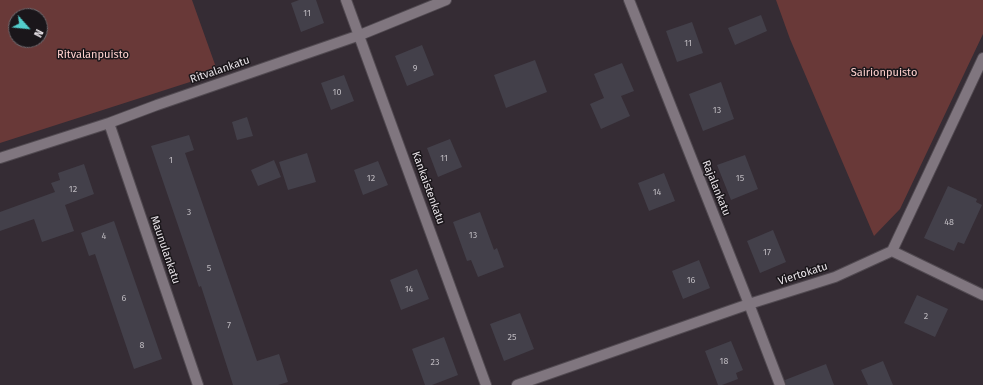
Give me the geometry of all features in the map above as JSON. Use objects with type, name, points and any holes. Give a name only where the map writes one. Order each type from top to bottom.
[{"type":"street","name":"Kankaistenkatu","points":[[346,0],[486,385]]},
{"type":"street","name":"Ritvalankatu","points":[[0,158],[360,35],[446,0]]},
{"type":"street","name":"Rajalankatu","points":[[629,0],[780,385]]},
{"type":"street","points":[[983,58],[892,251],[983,295]]},
{"type":"street","name":"Maunulankatu","points":[[109,122],[198,385]]},
{"type":"street","name":"Viertokatu","points":[[518,385],[749,304],[835,278],[892,251]]},
{"type":"green space","name":"Ritvalanpuisto","points":[[0,0],[192,0],[218,73],[0,143]]},
{"type":"green space","name":"Sairionpuisto","points":[[776,0],[983,0],[983,34],[900,209],[874,236],[790,39]]},
{"type":"building","points":[[299,0],[316,0],[324,23],[301,32],[291,3]]},
{"type":"building","points":[[761,15],[767,31],[735,45],[728,28]]},
{"type":"building","points":[[692,22],[703,53],[677,62],[666,31]]},
{"type":"building","points":[[422,45],[434,75],[407,86],[395,56]]},
{"type":"building","points":[[535,60],[547,92],[506,108],[494,75]]},
{"type":"building","points":[[622,63],[634,91],[621,96],[630,116],[601,129],[590,104],[604,98],[594,74]]},
{"type":"building","points":[[344,75],[354,101],[331,110],[321,83]]},
{"type":"building","points":[[721,82],[734,119],[703,131],[689,94]]},
{"type":"building","points":[[247,117],[253,136],[237,140],[232,122]]},
{"type":"building","points":[[189,135],[194,150],[185,153],[257,361],[279,354],[288,382],[278,385],[233,385],[201,286],[199,287],[151,146]]},
{"type":"building","points":[[450,139],[462,167],[438,177],[427,148]]},
{"type":"building","points":[[307,153],[316,182],[288,190],[279,162]]},
{"type":"building","points":[[745,155],[758,189],[731,200],[717,165]]},
{"type":"building","points":[[274,160],[281,177],[258,186],[251,170]]},
{"type":"building","points":[[378,161],[388,185],[363,195],[354,170]]},
{"type":"building","points":[[84,164],[94,194],[65,205],[74,231],[42,242],[34,219],[0,231],[0,212],[55,192],[51,183],[60,180],[58,173]]},
{"type":"building","points":[[664,173],[675,201],[649,211],[638,183]]},
{"type":"building","points":[[948,186],[977,199],[976,202],[982,205],[964,244],[958,242],[954,251],[924,238]]},
{"type":"building","points":[[480,212],[494,250],[497,248],[504,267],[478,277],[471,260],[467,261],[453,222]]},
{"type":"building","points":[[114,221],[162,359],[134,369],[95,254],[89,256],[81,233]]},
{"type":"building","points":[[773,230],[786,262],[760,273],[747,241]]},
{"type":"building","points":[[699,260],[710,288],[683,299],[672,271]]},
{"type":"building","points":[[417,269],[429,299],[401,310],[390,280]]},
{"type":"building","points":[[917,295],[948,309],[935,337],[904,323]]},
{"type":"building","points":[[520,313],[534,349],[504,361],[490,324]]},
{"type":"building","points":[[444,337],[458,375],[432,385],[425,385],[412,349]]},
{"type":"building","points":[[731,341],[743,370],[736,373],[738,379],[718,385],[705,351]]},
{"type":"building","points":[[883,361],[893,385],[868,385],[861,370]]},
{"type":"building","points":[[826,364],[834,385],[786,385],[785,380]]}]
